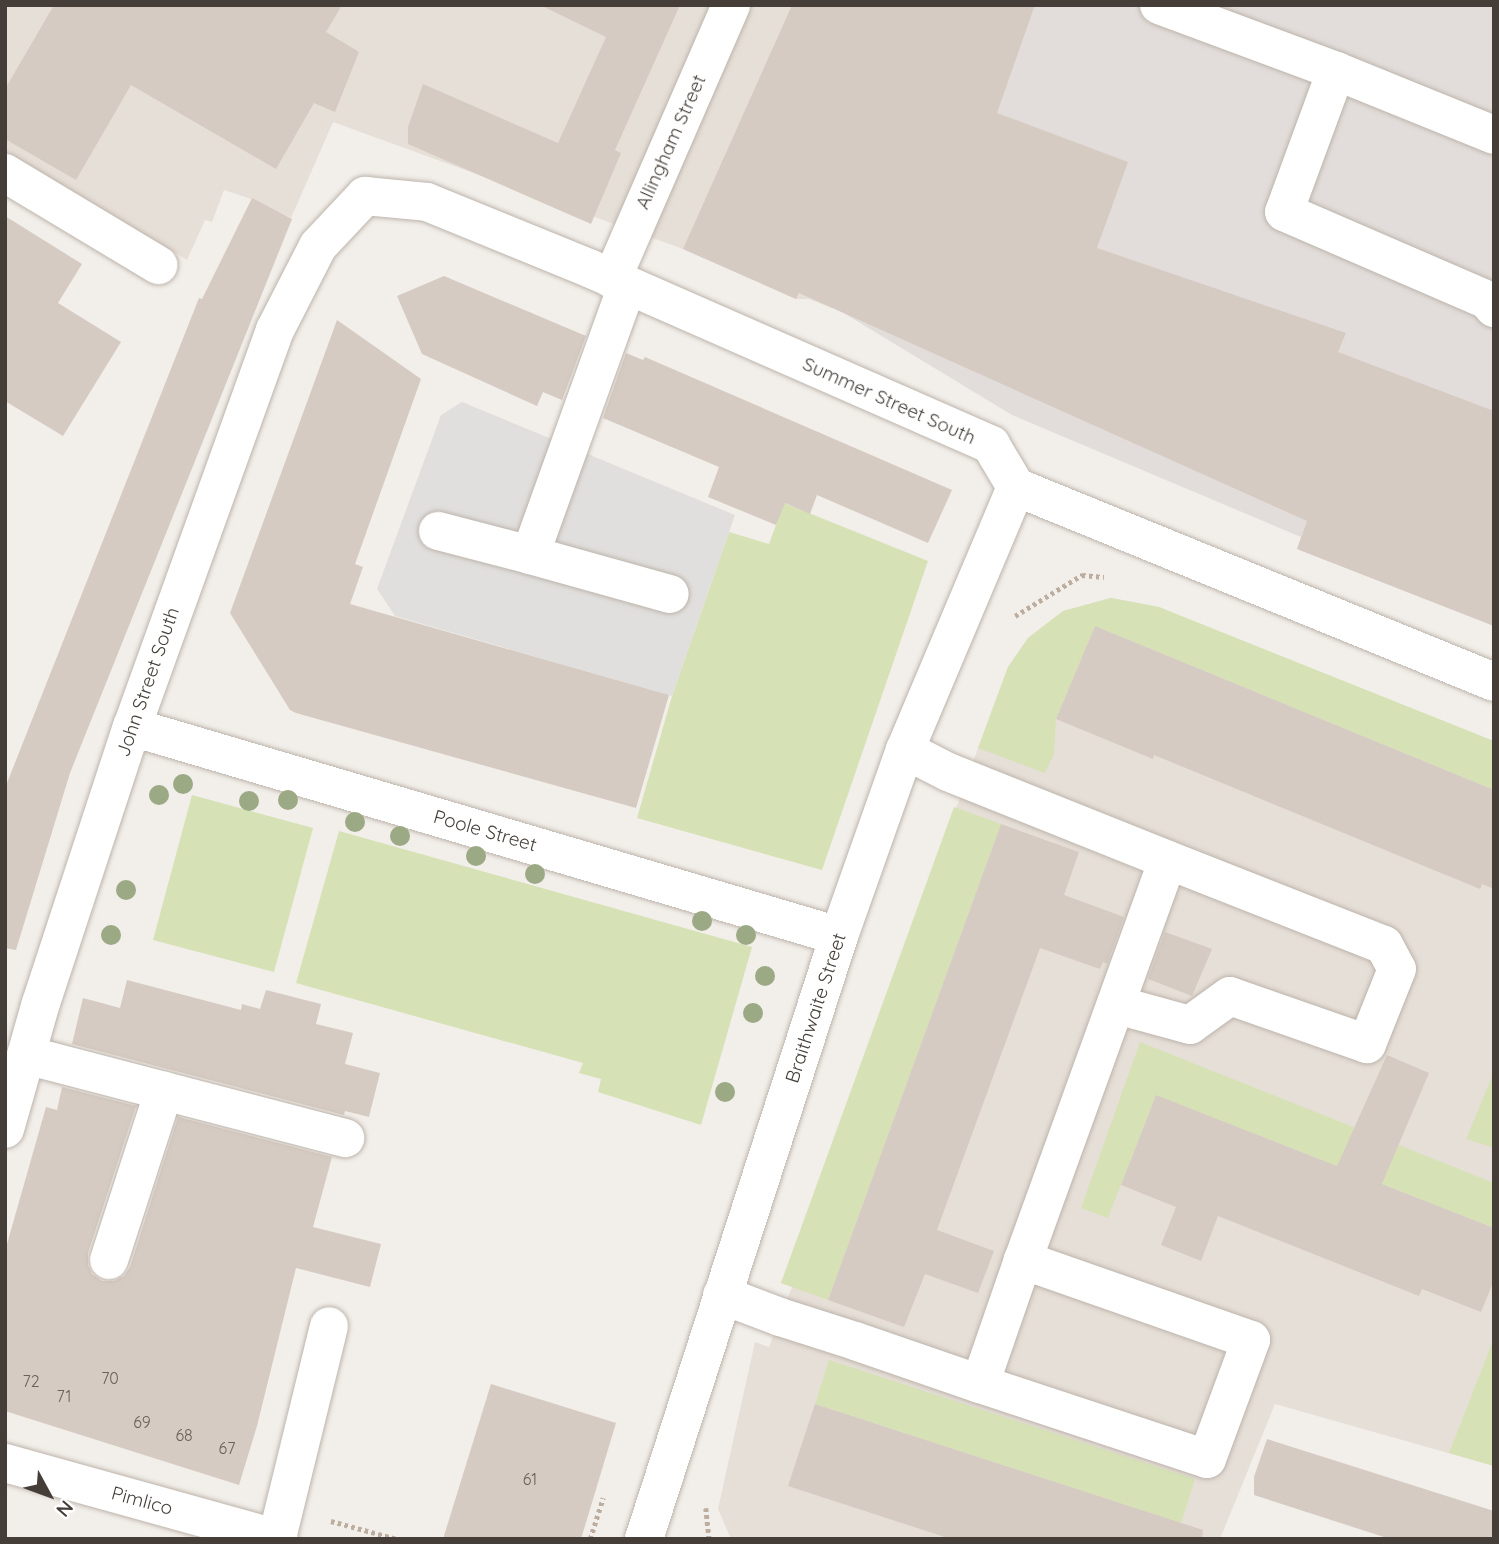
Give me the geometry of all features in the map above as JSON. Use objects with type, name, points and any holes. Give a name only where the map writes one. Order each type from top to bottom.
[{"type":"street","name":"Allingham Street","points":[[530,555],[620,282],[731,5]]},
{"type":"street","points":[[1159,5],[1219,15],[1336,71],[1494,135]]},
{"type":"street","points":[[1336,71],[1284,212],[1492,297]]},
{"type":"street","points":[[5,173],[158,265]]},
{"type":"street","name":"Summer Street South","points":[[318,246],[365,196],[427,202],[620,282],[990,445],[1016,487]]},
{"type":"street","name":"John Street South","points":[[5,1129],[26,1055],[132,727],[275,330],[318,246]]},
{"type":"street","points":[[1016,487],[1492,675]]},
{"type":"street","name":"Braithwaite Street","points":[[644,1539],[839,936],[905,750],[1016,487]]},
{"type":"street","points":[[438,531],[670,594]]},
{"type":"street","name":"Poole Street","points":[[132,727],[839,936]]},
{"type":"street","points":[[905,750],[948,772],[1384,946],[1397,969],[1367,1044],[1230,996],[1190,1025],[1117,1004]]},
{"type":"street","points":[[980,1384],[1168,860]]},
{"type":"street","points":[[26,1055],[345,1138]]},
{"type":"street","points":[[109,1260],[164,1091]]},
{"type":"street","points":[[722,1295],[1208,1459],[1251,1340],[1023,1260]]},
{"type":"street","points":[[278,1538],[329,1326]]},
{"type":"street","name":"Pimlico","points":[[5,1463],[278,1538]]},
{"type":"shaded area","points":[[5,5],[951,5],[857,178],[809,299],[796,299],[683,249],[333,122],[291,218],[251,199],[224,190],[212,222],[205,220],[187,260],[5,151]]},
{"type":"shaded area","points":[[951,5],[1494,5],[1494,626],[1297,549],[1301,537],[1012,415],[842,312],[809,299],[857,178]]},
{"type":"shaded area","points":[[462,402],[735,515],[672,696],[395,616],[377,589],[441,415]]},
{"type":"shaded area","points":[[1111,598],[1159,607],[1299,667],[1494,742],[1494,1466],[1275,1404],[1220,1539],[731,1539],[718,1509],[755,1342],[769,1347],[792,1287],[781,1283],[1008,667],[1028,638],[1063,611]]},
{"type":"green space","points":[[784,503],[928,561],[822,870],[637,818],[672,696],[729,532],[769,544]]},
{"type":"green space","points":[[1111,598],[1159,607],[1494,741],[1494,790],[1095,626],[1056,719],[1054,754],[1045,773],[978,748],[1008,667],[1028,638],[1063,611]]},
{"type":"green space","points":[[192,795],[313,828],[274,972],[153,940]]},
{"type":"green space","points":[[954,807],[1001,824],[828,1300],[781,1283]]},
{"type":"green space","points":[[339,831],[752,947],[701,1125],[598,1092],[601,1079],[579,1073],[583,1063],[296,983]]},
{"type":"green space","points":[[1140,1042],[1494,1183],[1494,1228],[1156,1095],[1108,1218],[1081,1208]]},
{"type":"green space","points":[[1494,1072],[1494,1148],[1466,1139]]},
{"type":"green space","points":[[1494,1338],[1494,1466],[1449,1453]]},
{"type":"green space","points":[[829,1360],[1195,1479],[1181,1523],[815,1404]]},
{"type":"building","points":[[54,5],[342,5],[326,32],[359,52],[335,112],[314,103],[276,169],[131,85],[76,180],[5,139],[5,89]]},
{"type":"building","points":[[540,5],[680,5],[615,150],[621,153],[591,224],[408,144],[408,127],[423,84],[558,143],[606,37]]},
{"type":"building","points":[[792,5],[1035,5],[997,113],[1128,162],[1097,248],[1346,333],[1338,352],[1494,411],[1494,626],[1297,549],[1307,521],[799,293],[796,299],[683,249]]},
{"type":"building","points":[[252,198],[292,219],[70,773],[16,950],[5,948],[5,788],[199,298],[202,299]]},
{"type":"building","points":[[5,216],[82,264],[58,303],[121,342],[63,436],[5,401]]},
{"type":"building","points":[[444,276],[586,336],[562,400],[543,392],[537,406],[422,354],[397,296]]},
{"type":"building","points":[[337,320],[421,379],[355,564],[363,567],[350,604],[669,695],[636,808],[296,713],[290,710],[230,613]]},
{"type":"building","points":[[626,353],[643,360],[645,357],[952,490],[928,543],[817,495],[810,514],[785,503],[776,525],[708,497],[719,467],[603,418]]},
{"type":"building","points":[[1095,626],[1494,790],[1494,889],[1482,884],[1480,889],[1154,755],[1153,759],[1056,719]]},
{"type":"building","points":[[1001,824],[1079,852],[1064,895],[1124,917],[1107,964],[1103,962],[1100,969],[1040,948],[937,1230],[994,1251],[978,1293],[925,1274],[904,1327],[828,1300]]},
{"type":"building","points":[[1165,932],[1212,949],[1192,996],[1148,979]]},
{"type":"building","points":[[127,980],[241,1010],[242,1004],[260,1009],[266,990],[321,1004],[316,1024],[353,1033],[345,1064],[380,1073],[369,1117],[345,1111],[344,1115],[72,1044],[83,998],[120,1008]]},
{"type":"building","points":[[1387,1055],[1429,1073],[1382,1184],[1494,1228],[1494,1280],[1481,1312],[1422,1289],[1419,1296],[1218,1216],[1201,1261],[1161,1245],[1176,1207],[1121,1185],[1156,1095],[1337,1166]]},
{"type":"building","points":[[62,1087],[136,1106],[88,1253],[88,1265],[92,1274],[102,1281],[114,1281],[124,1276],[130,1267],[178,1117],[332,1157],[313,1227],[381,1244],[370,1287],[296,1268],[257,1426],[239,1485],[5,1411],[5,1251],[46,1107],[57,1110]]},
{"type":"building","points":[[491,1384],[616,1423],[581,1539],[443,1539]]},
{"type":"building","points":[[815,1404],[1203,1530],[1202,1539],[951,1539],[788,1486]]},
{"type":"building","points":[[1267,1439],[1494,1511],[1494,1539],[1390,1539],[1254,1495],[1254,1477]]}]
